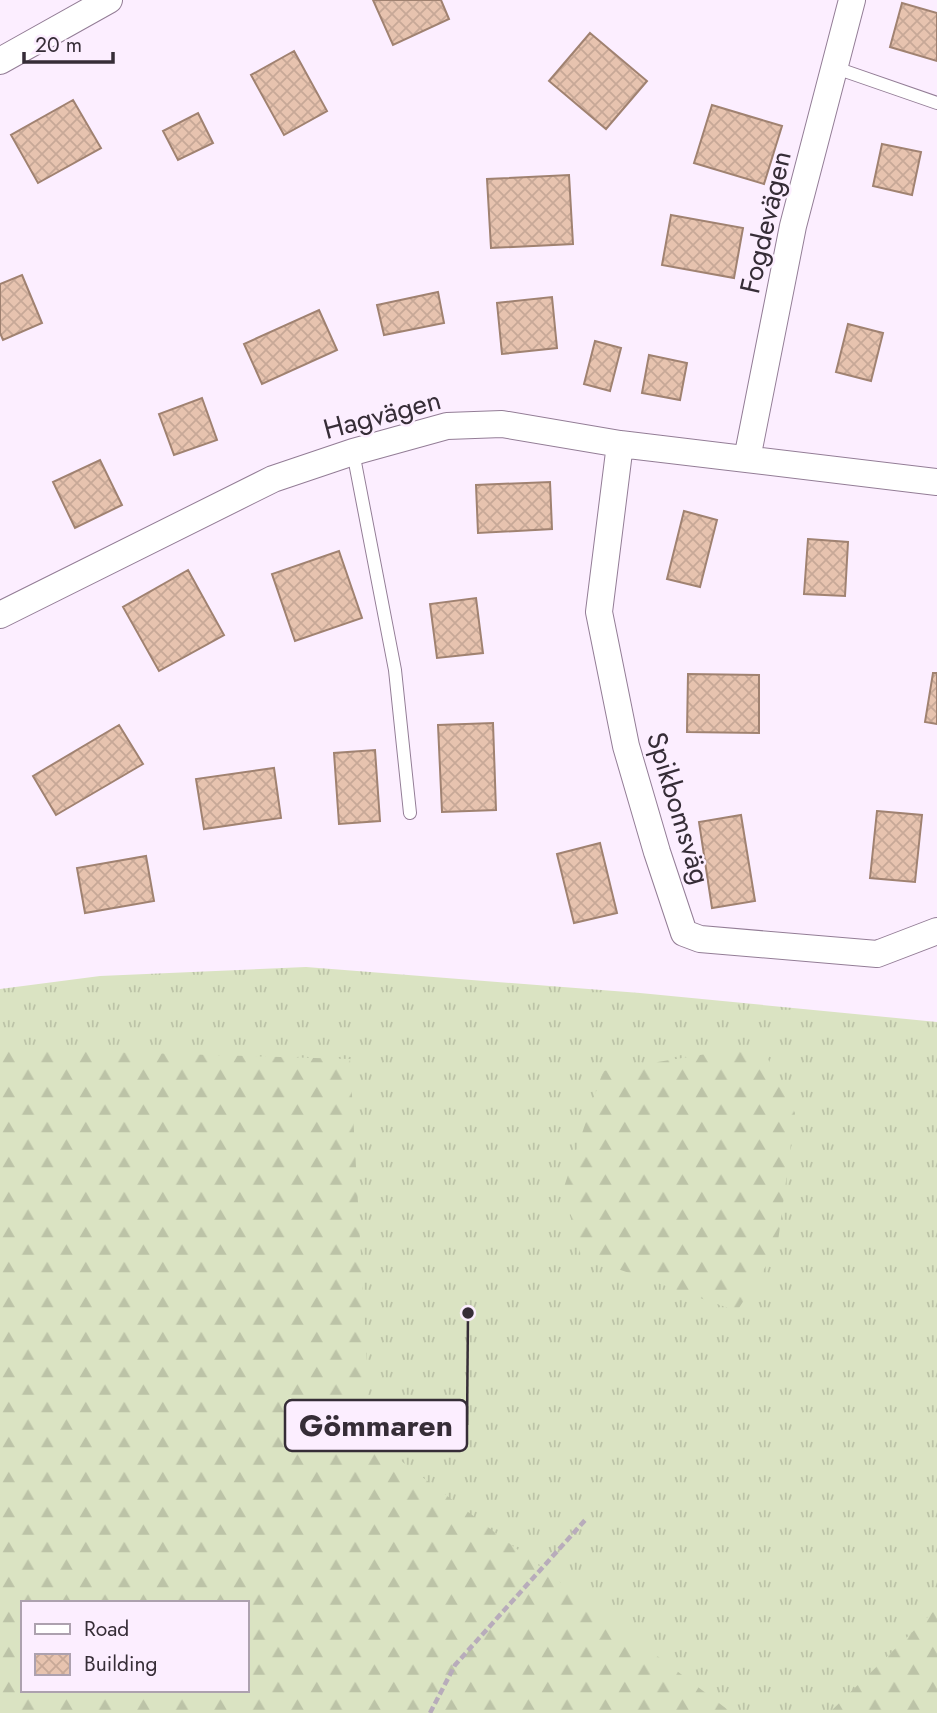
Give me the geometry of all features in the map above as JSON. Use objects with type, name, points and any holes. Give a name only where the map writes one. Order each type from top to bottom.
[{"type":"street","name":"Fogdevägen","points":[[747,459],[793,226],[852,0]]},
{"type":"street","points":[[0,61],[102,1]]},
{"type":"street","name":"Hagvägen","points":[[0,615],[273,479],[354,452],[447,426],[502,424],[620,444],[937,482]]},
{"type":"street","name":"Spikbomsväg","points":[[620,444],[599,612],[625,746],[684,933],[700,939],[877,954],[937,931]]},
{"type":"lane","points":[[836,68],[937,103]]},
{"type":"lane","points":[[354,452],[394,670],[410,813]]},
{"type":"path","points":[[430,1713],[455,1665],[587,1518]]},
{"type":"green space","points":[[306,967],[640,993],[937,1022],[937,1713],[0,1713],[0,989],[100,976]]},
{"type":"green space","points":[[761,1045],[795,1113],[777,1249],[737,1311],[581,1256],[564,1187],[603,1071]]},
{"type":"green space","points":[[0,1049],[350,1059],[371,1438],[732,1713],[0,1713]]},
{"type":"green space","points":[[937,1608],[937,1713],[829,1713]]},
{"type":"building","points":[[373,0],[441,0],[449,19],[393,45]]},
{"type":"building","points":[[902,3],[937,13],[937,61],[890,47]]},
{"type":"building","points":[[590,33],[647,81],[606,129],[549,81]]},
{"type":"building","points":[[294,51],[327,111],[284,135],[251,75]]},
{"type":"building","points":[[73,100],[101,148],[38,183],[11,135]]},
{"type":"building","points":[[712,105],[782,126],[764,184],[694,163]]},
{"type":"building","points":[[198,113],[213,143],[178,160],[163,131]]},
{"type":"building","points":[[882,144],[921,152],[912,195],[873,186]]},
{"type":"building","points":[[569,175],[573,244],[491,248],[487,179]]},
{"type":"building","points":[[671,215],[743,228],[734,278],[662,265]]},
{"type":"building","points":[[22,275],[42,323],[3,340],[0,333],[0,284]]},
{"type":"building","points":[[438,292],[444,323],[384,335],[377,305]]},
{"type":"building","points":[[552,297],[557,348],[502,354],[497,303]]},
{"type":"building","points":[[319,310],[337,350],[262,384],[244,344]]},
{"type":"building","points":[[848,324],[883,333],[871,381],[836,372]]},
{"type":"building","points":[[595,341],[621,348],[610,391],[584,384]]},
{"type":"building","points":[[649,355],[687,363],[680,400],[642,393]]},
{"type":"building","points":[[202,398],[217,440],[174,455],[159,414]]},
{"type":"building","points":[[100,460],[122,505],[75,528],[53,482]]},
{"type":"building","points":[[550,482],[552,529],[478,533],[476,485]]},
{"type":"building","points":[[684,511],[717,520],[700,587],[667,579]]},
{"type":"building","points":[[808,539],[848,542],[845,596],[804,594]]},
{"type":"building","points":[[339,551],[362,618],[295,641],[272,574]]},
{"type":"building","points":[[188,570],[224,635],[159,671],[123,607]]},
{"type":"building","points":[[476,598],[483,653],[437,658],[430,604]]},
{"type":"building","points":[[933,673],[937,673],[937,724],[925,722]]},
{"type":"building","points":[[688,674],[759,675],[759,733],[687,732]]},
{"type":"building","points":[[493,723],[496,810],[442,812],[438,725]]},
{"type":"building","points":[[119,725],[143,764],[56,815],[33,776]]},
{"type":"building","points":[[375,750],[380,821],[339,824],[334,753]]},
{"type":"building","points":[[274,768],[281,818],[204,829],[196,779]]},
{"type":"building","points":[[877,811],[922,815],[915,882],[870,878]]},
{"type":"building","points":[[741,815],[755,901],[712,908],[699,822]]},
{"type":"building","points":[[600,843],[617,913],[574,923],[557,854]]},
{"type":"building","points":[[146,856],[154,901],[85,913],[77,868]]},
{"type":"place","name":"Gömmaren","points":[[468,1313]]}]
